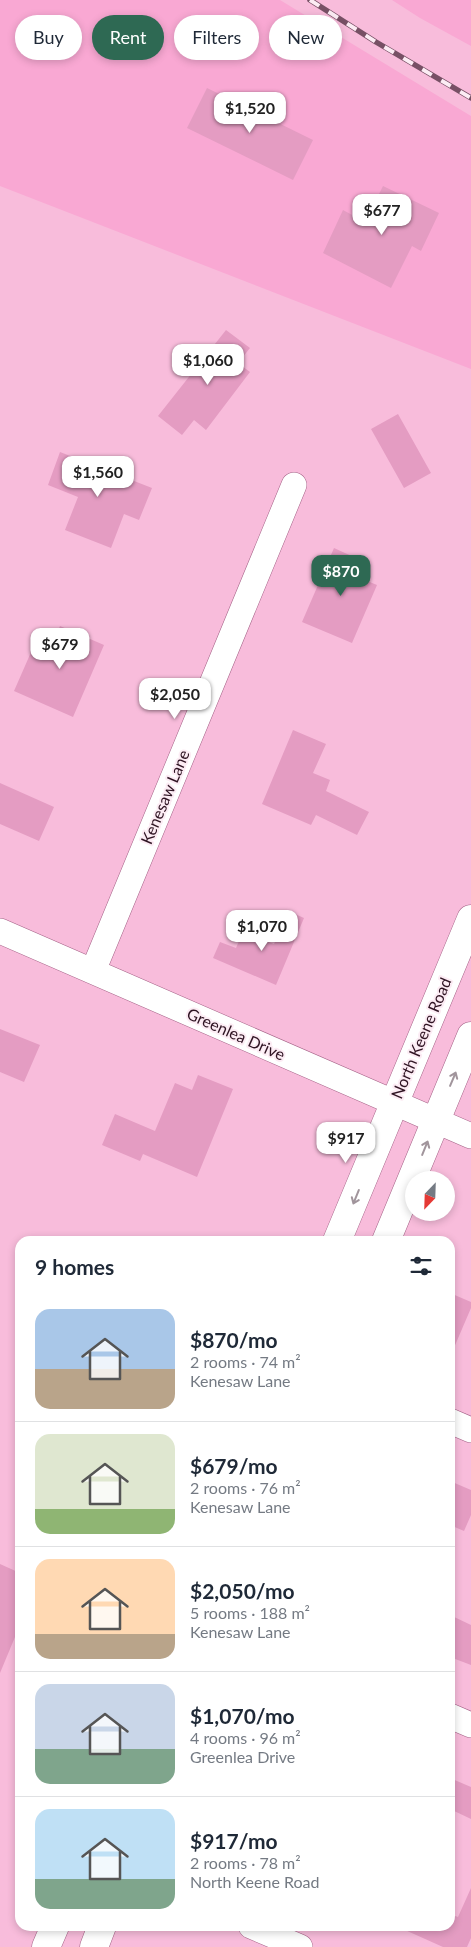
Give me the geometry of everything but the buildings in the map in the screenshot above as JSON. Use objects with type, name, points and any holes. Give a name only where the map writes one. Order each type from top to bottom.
[{"type":"main road","name":"North Keene Road","points":[[340,1236],[471,919]]},
{"type":"main road","points":[[388,1236],[471,1036]]},
{"type":"main road","points":[[46,1947],[53,1931]]},
{"type":"main road","points":[[94,1947],[100,1931]]},
{"type":"street","name":"Kenesaw Lane","points":[[93,971],[294,485]]},
{"type":"street","name":"Greenlea Drive","points":[[0,931],[471,1136]]},
{"type":"street","points":[[455,1423],[471,1430]]},
{"type":"street","points":[[455,1718],[471,1725]]},
{"type":"street","points":[[263,1931],[300,1947]]},
{"type":"shaded area","points":[[0,0],[280,0],[305,15],[269,15],[269,60],[342,60],[342,38],[471,116],[471,369],[0,186]]},
{"type":"shaded area","points":[[392,0],[471,0],[471,46],[420,18]]},
{"type":"railway","points":[[310,0],[376,42],[471,98]]}]
